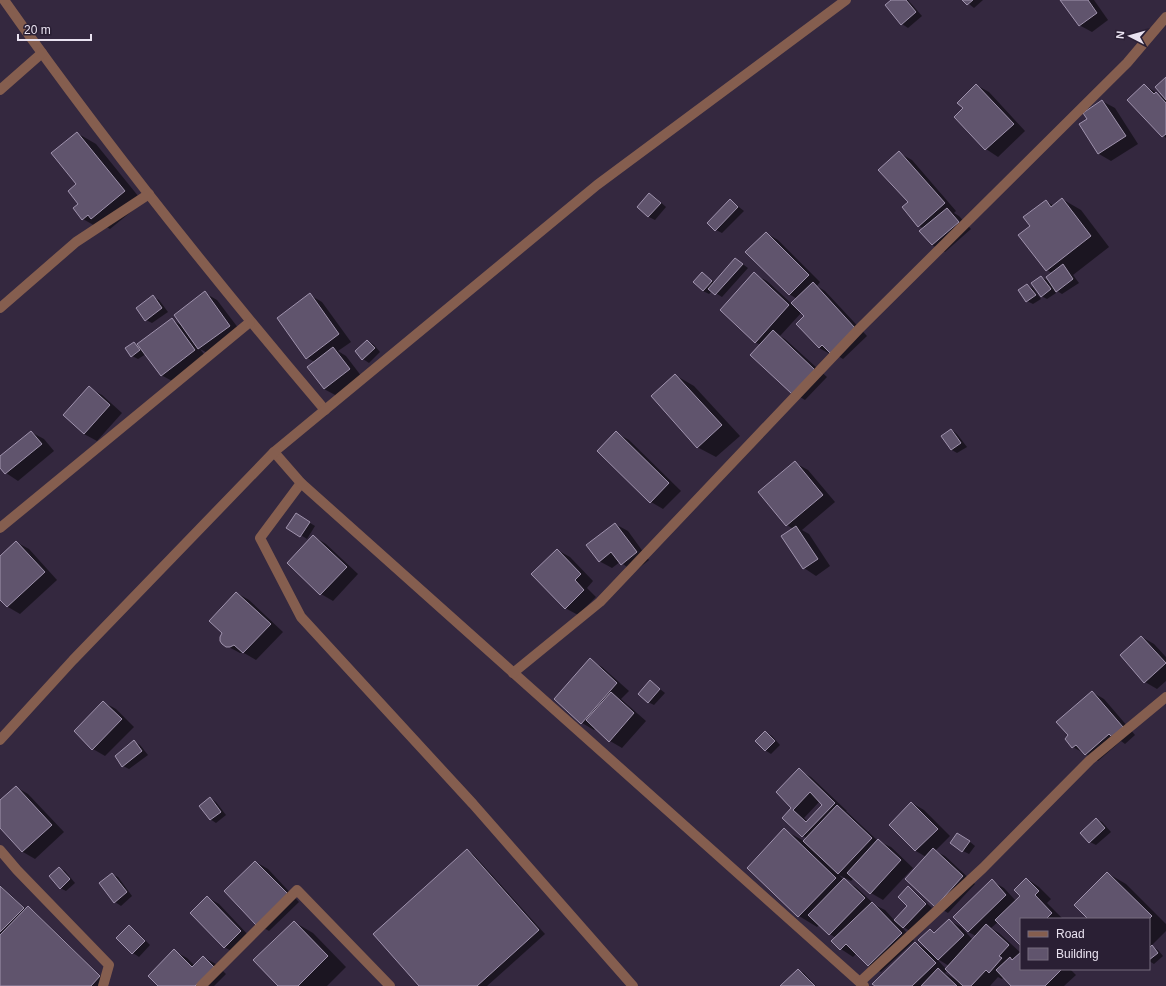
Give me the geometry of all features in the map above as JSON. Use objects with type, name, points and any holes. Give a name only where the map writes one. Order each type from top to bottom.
[{"type":"street","points":[[4,0],[42,54],[149,194],[250,322],[325,410]]},
{"type":"street","points":[[0,740],[73,660],[274,452],[598,185],[846,0]]},
{"type":"street","points":[[513,673],[600,602],[859,329],[1121,68],[1166,17]]},
{"type":"street","points":[[0,90],[42,54]]},
{"type":"street","points":[[0,308],[76,242],[149,194]]},
{"type":"street","points":[[0,528],[250,322]]},
{"type":"street","points":[[274,452],[301,483],[862,984],[984,868],[1090,760],[1166,697]]},
{"type":"street","points":[[301,483],[260,538],[300,617],[473,804],[633,986]]},
{"type":"street","points":[[0,850],[17,870],[109,965],[102,986]]},
{"type":"street","points":[[201,986],[298,890],[390,986]]},
{"type":"building","points":[[891,0],[906,0],[916,12],[901,25],[885,5]]},
{"type":"building","points":[[962,0],[973,0],[967,5]]},
{"type":"building","points":[[1060,0],[1088,0],[1097,13],[1079,26]]},
{"type":"building","points":[[1166,77],[1166,100],[1155,87]]},
{"type":"building","points":[[976,84],[1014,124],[985,150],[954,117],[963,108],[957,103]]},
{"type":"building","points":[[1144,84],[1154,94],[1156,92],[1166,103],[1166,134],[1162,137],[1127,100]]},
{"type":"building","points":[[1102,100],[1126,136],[1098,154],[1079,124],[1087,119],[1083,113]]},
{"type":"building","points":[[77,132],[125,191],[91,219],[88,215],[82,220],[73,208],[78,204],[68,191],[76,184],[51,153]]},
{"type":"building","points":[[899,151],[945,203],[918,227],[902,207],[908,202],[878,170]]},
{"type":"building","points":[[649,193],[661,203],[648,217],[637,207]]},
{"type":"building","points":[[1062,198],[1091,236],[1046,271],[1018,235],[1030,226],[1023,217],[1046,200],[1051,207]]},
{"type":"building","points":[[730,199],[738,207],[715,231],[707,223]]},
{"type":"building","points":[[947,208],[959,222],[932,245],[919,231]]},
{"type":"building","points":[[766,232],[809,275],[789,295],[745,252]]},
{"type":"building","points":[[735,258],[743,264],[715,295],[708,289]]},
{"type":"building","points":[[1063,264],[1073,279],[1056,292],[1046,277]]},
{"type":"building","points":[[702,272],[712,281],[703,291],[693,282]]},
{"type":"building","points":[[754,272],[789,305],[755,343],[720,310]]},
{"type":"building","points":[[1041,276],[1051,289],[1041,297],[1031,283]]},
{"type":"building","points":[[813,282],[855,328],[830,353],[822,345],[819,348],[796,324],[804,316],[791,303]]},
{"type":"building","points":[[1027,284],[1036,295],[1026,302],[1018,290]]},
{"type":"building","points":[[205,291],[230,326],[198,349],[174,315]]},
{"type":"building","points":[[310,293],[339,334],[306,359],[277,318]]},
{"type":"building","points":[[153,295],[162,308],[145,321],[136,308]]},
{"type":"building","points":[[172,318],[195,350],[161,376],[137,344]]},
{"type":"building","points":[[773,330],[815,370],[792,394],[750,355]]},
{"type":"building","points":[[367,340],[375,348],[362,360],[355,351]]},
{"type":"building","points":[[134,342],[140,350],[131,357],[125,348]]},
{"type":"building","points":[[333,347],[350,369],[324,389],[307,367]]},
{"type":"building","points":[[675,374],[722,425],[697,448],[651,396]]},
{"type":"building","points":[[89,386],[110,405],[84,434],[63,415]]},
{"type":"building","points":[[951,429],[961,443],[951,450],[941,436]]},
{"type":"building","points":[[31,431],[42,444],[5,474],[0,468],[0,456]]},
{"type":"building","points":[[616,431],[669,483],[650,503],[597,451]]},
{"type":"building","points":[[795,461],[823,495],[786,526],[758,492]]},
{"type":"building","points":[[296,513],[310,522],[300,537],[286,528]]},
{"type":"building","points":[[615,523],[637,552],[621,565],[611,552],[599,562],[586,545]]},
{"type":"building","points":[[796,526],[818,559],[803,569],[781,536]]},
{"type":"building","points":[[313,535],[347,567],[320,595],[287,563]]},
{"type":"building","points":[[16,541],[45,572],[7,607],[0,600],[0,556]]},
{"type":"building","points":[[557,549],[581,574],[575,580],[584,590],[565,609],[531,574]]},
{"type":"building","points":[[236,592],[271,624],[243,653],[234,645],[226,647],[222,644],[220,637],[222,633],[209,621]]},
{"type":"building","points":[[1141,636],[1166,663],[1144,683],[1120,655]]},
{"type":"building","points":[[590,658],[617,683],[581,724],[554,699]]},
{"type":"building","points":[[650,680],[660,689],[648,703],[638,694]]},
{"type":"building","points":[[1092,691],[1123,727],[1112,737],[1109,734],[1085,755],[1076,745],[1072,748],[1065,739],[1068,735],[1056,722]]},
{"type":"building","points":[[611,692],[634,713],[609,742],[586,720]]},
{"type":"building","points":[[103,701],[122,719],[92,750],[74,731]]},
{"type":"building","points":[[765,731],[775,741],[765,751],[755,741]]},
{"type":"building","points":[[134,740],[142,751],[122,767],[115,756]]},
{"type":"building","points":[[799,768],[835,803],[802,837],[782,818],[791,808],[776,792]],"holes":[[[810,792],[822,805],[806,822],[793,810]]]},
{"type":"building","points":[[16,786],[52,825],[22,852],[0,828],[0,800]]},
{"type":"building","points":[[210,797],[221,812],[210,820],[199,806]]},
{"type":"building","points":[[911,802],[938,829],[915,851],[889,825]]},
{"type":"building","points":[[837,805],[872,838],[838,874],[803,841]]},
{"type":"building","points":[[1096,818],[1105,828],[1089,843],[1080,833]]},
{"type":"building","points":[[784,828],[836,878],[798,917],[747,868]]},
{"type":"building","points":[[957,833],[970,841],[962,852],[950,843]]},
{"type":"building","points":[[878,839],[901,860],[870,894],[847,873]]},
{"type":"building","points":[[933,848],[963,876],[935,907],[905,879]]},
{"type":"building","points":[[467,849],[539,930],[477,986],[419,986],[373,934]]},
{"type":"building","points":[[255,861],[288,894],[256,925],[224,891]]},
{"type":"building","points":[[59,867],[70,879],[60,889],[49,876]]},
{"type":"building","points":[[1107,872],[1152,916],[1150,918],[1087,918],[1074,905]]},
{"type":"building","points":[[112,873],[127,892],[114,903],[99,883]]},
{"type":"building","points":[[844,878],[865,898],[829,935],[808,915]]},
{"type":"building","points":[[1026,878],[1039,891],[1035,895],[1052,913],[1047,918],[1020,918],[1020,945],[995,920],[1020,896],[1014,890]]},
{"type":"building","points":[[992,879],[1006,895],[968,932],[953,917]]},
{"type":"building","points":[[0,886],[24,908],[0,932]]},
{"type":"building","points":[[908,886],[926,904],[903,928],[894,920],[907,906],[898,897]]},
{"type":"building","points":[[207,896],[241,931],[224,948],[190,913]]},
{"type":"building","points":[[872,902],[902,933],[868,966],[846,944],[840,950],[831,941]]},
{"type":"building","points":[[28,906],[100,976],[91,986],[0,986],[0,935]]},
{"type":"building","points":[[949,919],[964,935],[938,960],[918,940],[930,929],[934,933]]},
{"type":"building","points":[[294,921],[328,956],[298,986],[278,986],[253,960]]},
{"type":"building","points":[[986,924],[1009,945],[999,956],[1002,958],[989,973],[986,970],[971,986],[963,986],[945,969]]},
{"type":"building","points":[[129,925],[145,941],[132,954],[116,938]]},
{"type":"building","points":[[915,942],[936,963],[912,986],[875,986],[872,984]]},
{"type":"building","points":[[1152,945],[1158,953],[1150,959],[1150,947]]},
{"type":"building","points":[[174,949],[192,967],[203,956],[214,967],[195,986],[158,986],[148,976]]},
{"type":"building","points":[[1020,953],[1020,970],[1061,970],[1045,986],[1011,986],[996,970],[1010,957],[1012,960]]},
{"type":"building","points":[[938,968],[957,986],[921,986]]},
{"type":"building","points":[[798,969],[815,986],[780,986]]}]
